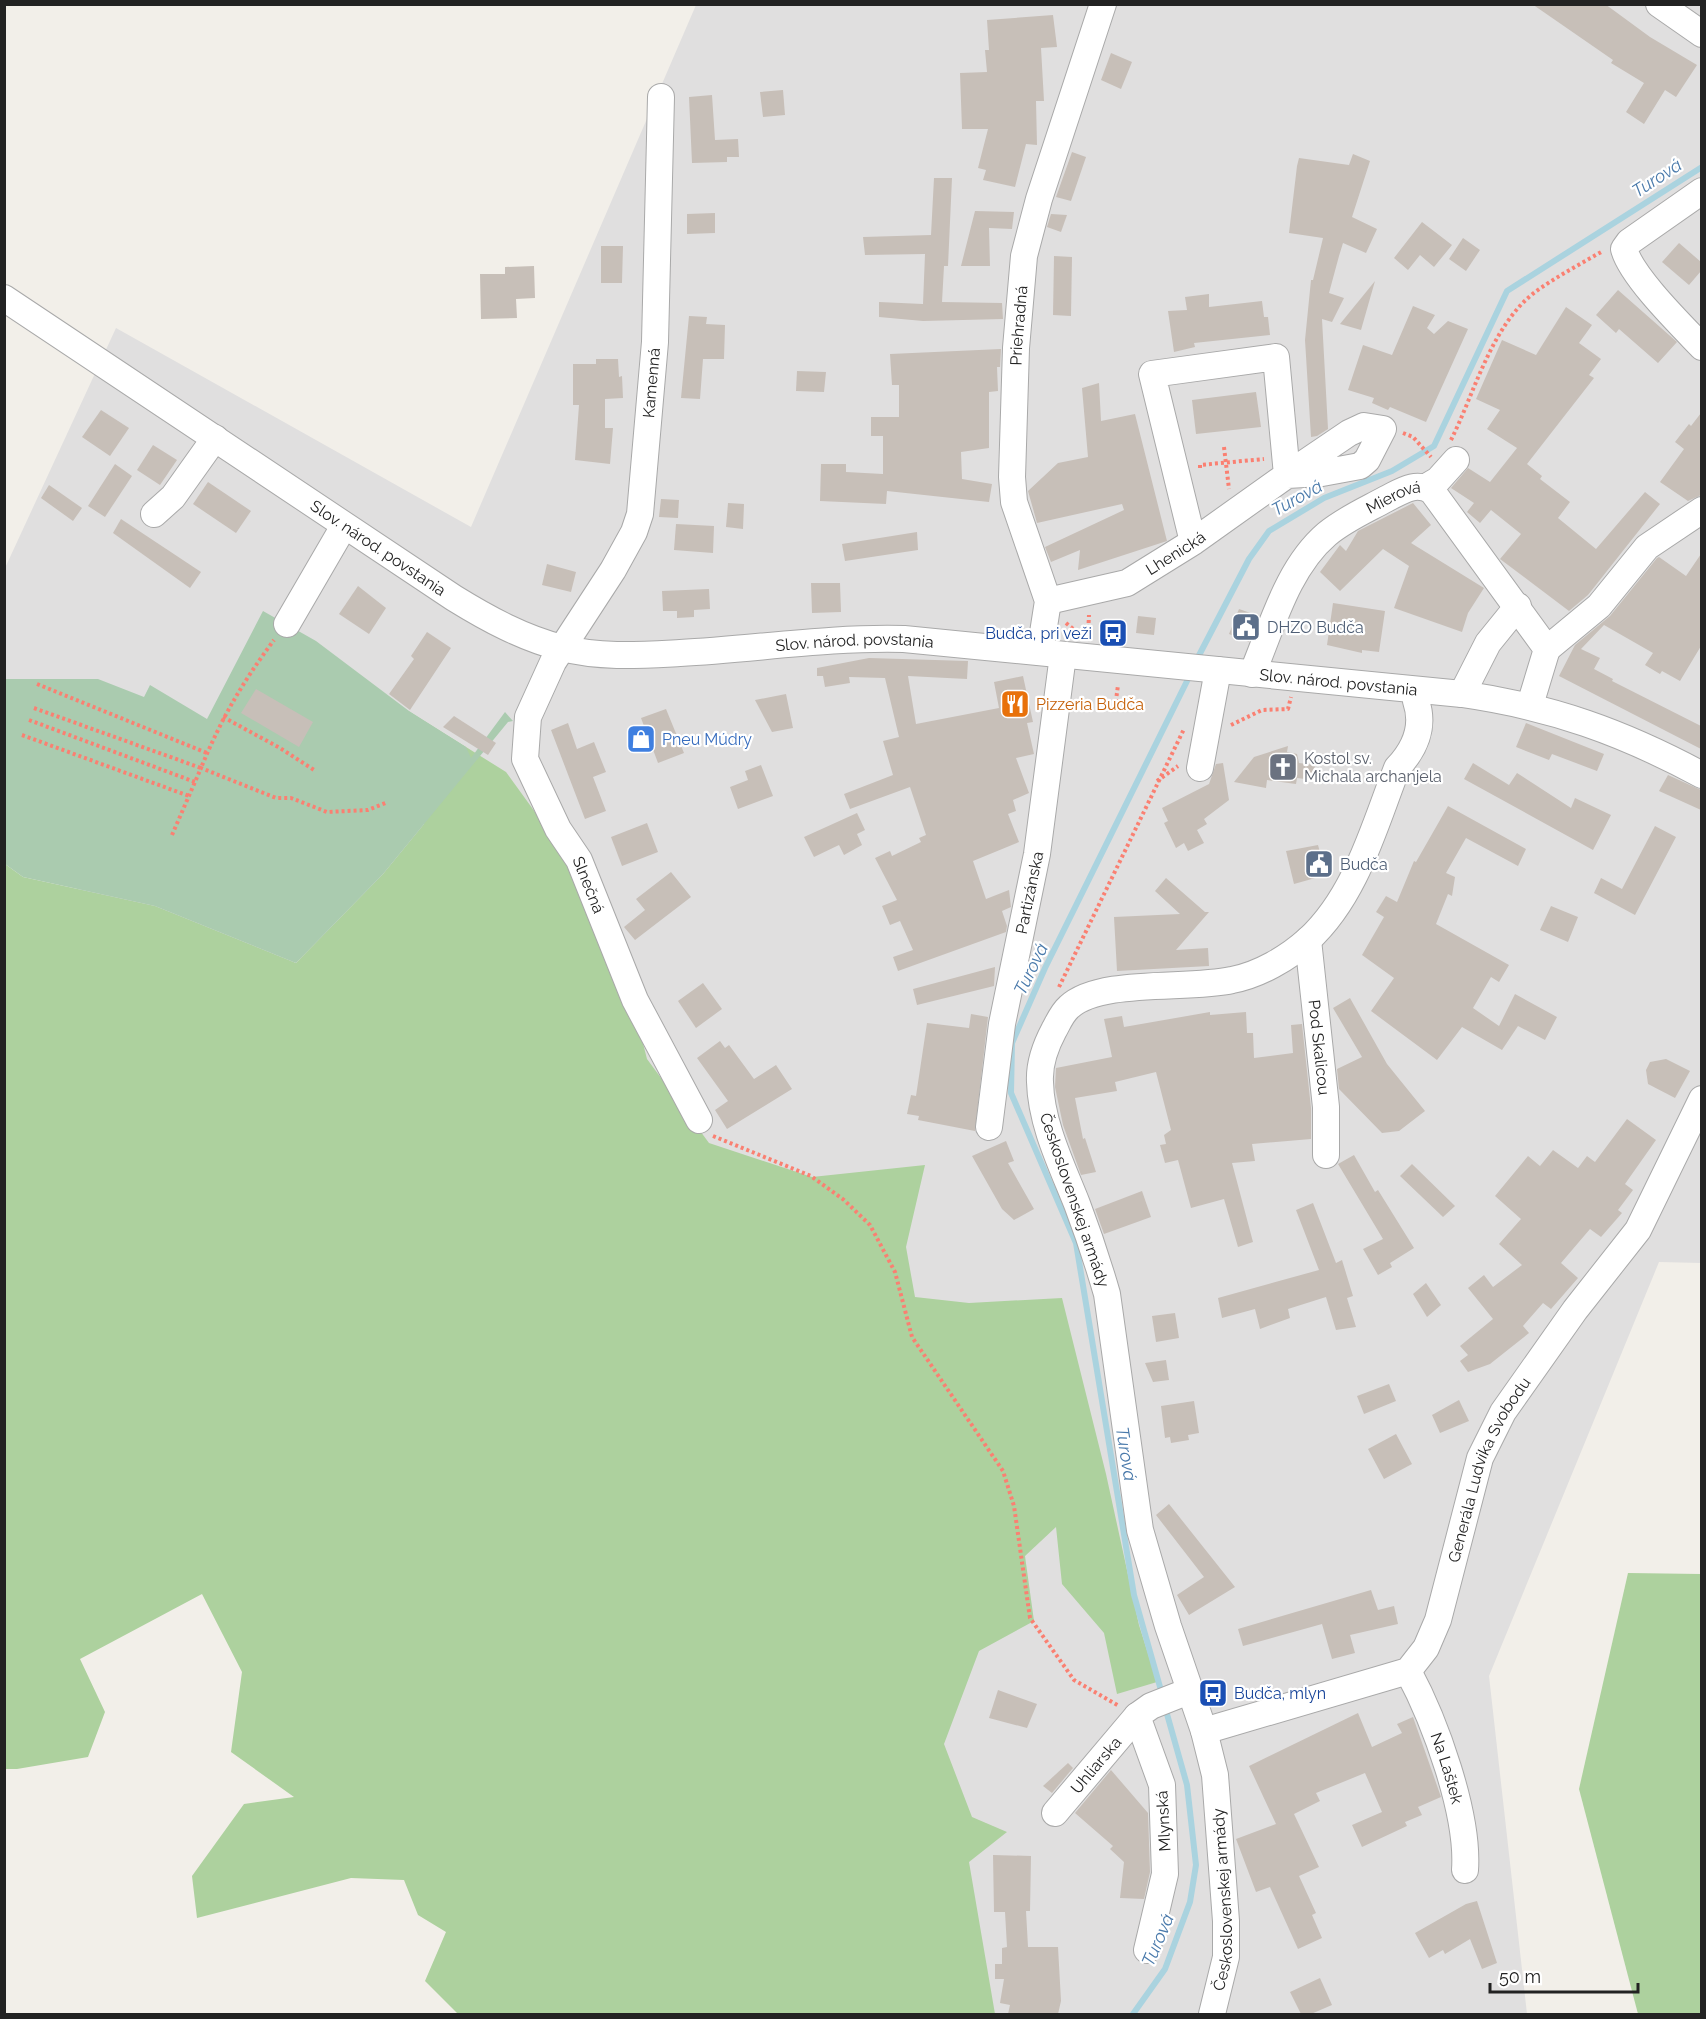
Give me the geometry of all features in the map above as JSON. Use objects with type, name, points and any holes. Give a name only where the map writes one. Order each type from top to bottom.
[{"type":"street","name":"Priehradná","points":[[1052,654],[1048,601],[1014,502],[1012,477],[1017,348],[1024,256],[1039,199],[1103,4]]},
{"type":"street","points":[[1659,4],[1685,12],[1701,34]]},
{"type":"street","name":"Kamenná","points":[[562,648],[613,570],[634,532],[640,514],[655,342],[661,97]]},
{"type":"street","points":[[1701,191],[1629,242],[1623,249],[1626,257],[1654,294],[1701,347]]},
{"type":"street","name":"Slov. národ. povstania","points":[[4,298],[79,346],[344,526],[486,618],[537,641],[562,648],[609,655],[656,654],[862,638],[950,642],[1178,668],[1252,674],[1417,695],[1462,694],[1530,705],[1591,723],[1701,775]]},
{"type":"street","points":[[1193,542],[1152,375],[1276,357],[1286,466]]},
{"type":"street","points":[[154,514],[173,497],[215,438]]},
{"type":"street","name":"Lhenická","points":[[1048,601],[1127,583],[1193,542],[1286,466]]},
{"type":"street","name":"Mierová","points":[[1440,470],[1432,491],[1518,606],[1547,649]]},
{"type":"street","name":"Mierová","points":[[1252,674],[1291,581],[1305,558],[1326,535],[1347,520],[1440,470]]},
{"type":"street","points":[[1530,705],[1547,649],[1599,606],[1647,547],[1701,510]]},
{"type":"street","points":[[287,624],[344,526]]},
{"type":"street","points":[[1462,694],[1488,643],[1518,606]]},
{"type":"street","name":"Slnečná","points":[[562,648],[528,717],[525,759],[558,829],[579,860],[635,1000],[699,1120]]},
{"type":"street","name":"Partizánska","points":[[989,1127],[1002,1024],[1036,854],[1052,654]]},
{"type":"street","points":[[1200,768],[1212,670]]},
{"type":"street","name":"Československej armády","points":[[1212,2014],[1226,1957],[1226,1921],[1215,1775],[1204,1731],[1182,1694],[1140,1530],[1107,1294],[1096,1256],[1045,1119],[1040,1083],[1041,1067],[1049,1039],[1058,1023],[1068,1008],[1083,998],[1104,992],[1233,980],[1274,964],[1308,940],[1347,890],[1397,768],[1408,756],[1416,740],[1422,717],[1417,695]]},
{"type":"street","name":"Pod Skalicou","points":[[1308,940],[1326,1107],[1326,1155]]},
{"type":"street","name":"Generála Ludvika Svobodu","points":[[1408,1671],[1426,1648],[1438,1620],[1480,1458],[1503,1412],[1575,1310],[1638,1230],[1701,1099]]},
{"type":"street","points":[[1204,1731],[1408,1671]]},
{"type":"street","name":"Na Laštek","points":[[1408,1671],[1420,1693],[1458,1800],[1466,1850],[1465,1870]]},
{"type":"street","points":[[1144,1711],[1182,1694]]},
{"type":"street","name":"Uhliarska","points":[[1055,1813],[1144,1711]]},
{"type":"street","name":"Mlynská","points":[[1144,1711],[1162,1785],[1166,1874],[1147,1950]]},
{"type":"path","points":[[1413,437],[1440,470],[1499,336],[1521,306],[1534,293],[1607,248],[1623,249]]},
{"type":"path","points":[[1224,447],[1229,492]]},
{"type":"path","points":[[1200,470],[1200,465],[1226,463],[1286,466]]},
{"type":"path","points":[[172,835],[222,717],[251,670],[287,624]]},
{"type":"path","points":[[37,684],[207,753]]},
{"type":"path","points":[[1115,708],[1119,685]]},
{"type":"path","points":[[34,708],[201,768],[276,798],[291,798],[327,812],[368,810],[388,802]]},
{"type":"path","points":[[222,717],[280,748],[314,770]]},
{"type":"path","points":[[29,720],[195,782]]},
{"type":"path","points":[[1054,996],[1186,724]]},
{"type":"path","points":[[22,735],[189,796]]},
{"type":"path","points":[[699,1120],[711,1135],[811,1176],[844,1200],[870,1225],[895,1272],[912,1337],[1003,1471],[1014,1506],[1030,1618],[1074,1680],[1144,1711]]},
{"type":"shaded area","points":[[696,5],[1701,5],[1701,1263],[1659,1262],[1489,1676],[1527,2014],[834,2014],[484,857],[275,973],[5,858],[5,568],[116,328],[471,527]]},
{"type":"green space","points":[[263,611],[316,641],[409,711],[466,747],[471,758],[505,712],[513,721],[508,722],[383,874],[296,963],[155,906],[23,877],[5,864],[5,679],[98,679],[144,697],[150,685],[207,719]]},
{"type":"green space","points":[[322,657],[506,772],[611,917],[647,1059],[709,1143],[812,1177],[925,1165],[906,1247],[915,1297],[969,1303],[1062,1298],[1106,1474],[1139,1625],[1157,1682],[1117,1694],[1104,1633],[1062,1584],[1056,1527],[1025,1556],[1034,1621],[979,1651],[944,1744],[972,1817],[1007,1832],[969,1862],[995,2014],[458,2014],[425,1981],[446,1932],[418,1915],[404,1880],[351,1878],[197,1918],[192,1876],[244,1804],[294,1797],[231,1752],[242,1672],[202,1594],[80,1659],[105,1712],[88,1757],[5,1769],[5,864],[23,877],[155,906],[296,963],[383,874],[424,824]]},
{"type":"green space","points":[[1628,1573],[1701,1574],[1701,2014],[1638,2014],[1579,1789]]},
{"type":"building","points":[[1532,4],[1605,4],[1650,37],[1697,65],[1676,97],[1665,90],[1644,124],[1626,112],[1644,83],[1611,63],[1613,60]]},
{"type":"building","points":[[1053,15],[1057,47],[1041,48],[1044,101],[1036,101],[1037,145],[1026,144],[1015,187],[983,180],[986,170],[978,168],[988,129],[962,129],[960,73],[987,72],[985,50],[989,50],[987,20]]},
{"type":"building","points":[[1111,53],[1132,62],[1121,89],[1101,80]]},
{"type":"building","points":[[783,90],[785,115],[763,117],[760,92]]},
{"type":"building","points":[[712,95],[715,140],[738,139],[739,157],[727,157],[727,162],[692,163],[689,97]]},
{"type":"building","points":[[1072,152],[1086,157],[1071,201],[1056,197]]},
{"type":"building","points":[[1353,154],[1370,161],[1352,217],[1377,229],[1366,253],[1343,243],[1329,293],[1344,298],[1332,322],[1322,319],[1328,429],[1311,437],[1305,340],[1311,280],[1313,280],[1323,238],[1289,233],[1297,166],[1299,158],[1349,165]]},
{"type":"building","points":[[934,178],[952,178],[948,266],[944,266],[942,302],[1002,303],[1003,319],[923,321],[879,317],[879,302],[923,304],[925,254],[865,255],[863,237],[931,235]]},
{"type":"building","points":[[975,211],[1014,212],[1012,229],[989,228],[990,266],[961,266]]},
{"type":"building","points":[[715,213],[715,233],[687,234],[687,214]]},
{"type":"building","points":[[1051,214],[1067,215],[1061,232],[1047,227]]},
{"type":"building","points":[[1422,222],[1452,245],[1434,267],[1420,255],[1408,270],[1394,258]]},
{"type":"building","points":[[1463,238],[1480,250],[1466,271],[1449,259]]},
{"type":"building","points":[[1679,243],[1701,262],[1701,271],[1689,285],[1662,262]]},
{"type":"building","points":[[601,246],[623,246],[622,283],[601,283]]},
{"type":"building","points":[[1054,256],[1072,257],[1071,316],[1053,315]]},
{"type":"building","points":[[534,266],[535,298],[516,299],[517,318],[481,319],[480,274],[505,274],[505,267]]},
{"type":"building","points":[[1375,281],[1361,330],[1340,324]]},
{"type":"building","points":[[1618,290],[1677,342],[1658,363],[1619,329],[1616,333],[1596,315]]},
{"type":"building","points":[[1209,294],[1209,307],[1262,301],[1264,317],[1268,317],[1270,335],[1194,343],[1195,347],[1174,352],[1168,311],[1187,310],[1185,297]]},
{"type":"building","points":[[1413,306],[1435,315],[1427,328],[1434,334],[1448,321],[1468,329],[1426,422],[1390,407],[1388,410],[1372,403],[1374,398],[1348,390],[1363,345],[1392,355]]},
{"type":"building","points":[[1566,307],[1592,325],[1579,343],[1601,359],[1589,375],[1594,378],[1527,464],[1542,476],[1540,479],[1570,502],[1558,518],[1596,549],[1645,492],[1660,504],[1588,595],[1569,611],[1500,559],[1521,534],[1491,510],[1480,523],[1467,512],[1474,503],[1451,488],[1468,468],[1490,482],[1517,448],[1487,429],[1500,410],[1476,399],[1502,340],[1536,355]]},
{"type":"building","points":[[689,316],[707,317],[706,324],[725,325],[724,359],[703,359],[700,399],[681,398]]},
{"type":"building","points":[[1001,349],[1000,367],[997,367],[998,391],[989,392],[989,448],[961,452],[962,479],[992,484],[989,502],[887,491],[886,504],[820,501],[821,464],[846,464],[846,472],[883,474],[883,436],[871,436],[871,417],[899,417],[899,385],[892,385],[890,354]]},
{"type":"building","points":[[596,359],[618,359],[619,377],[622,376],[623,398],[605,399],[605,428],[613,428],[610,464],[575,460],[579,405],[573,405],[573,364],[596,364]]},
{"type":"building","points":[[797,371],[826,372],[824,392],[796,391]]},
{"type":"building","points":[[1099,383],[1101,421],[1135,414],[1167,541],[1078,570],[1080,550],[1051,562],[1045,547],[1124,510],[1122,504],[1037,523],[1028,491],[1058,463],[1088,457],[1082,388]]},
{"type":"building","points":[[1256,392],[1261,427],[1196,434],[1192,400]]},
{"type":"building","points":[[101,410],[129,428],[110,456],[82,437]]},
{"type":"building","points":[[1701,413],[1701,495],[1688,501],[1660,482],[1684,449],[1675,442]]},
{"type":"building","points":[[153,445],[177,460],[160,485],[137,470]]},
{"type":"building","points":[[115,464],[132,476],[105,517],[88,506]]},
{"type":"building","points":[[208,482],[251,511],[236,533],[193,504]]},
{"type":"building","points":[[49,485],[82,508],[73,521],[41,498]]},
{"type":"building","points":[[661,499],[679,500],[678,518],[659,517]]},
{"type":"building","points":[[728,503],[744,504],[743,529],[726,527]]},
{"type":"building","points":[[1413,503],[1431,525],[1411,543],[1484,588],[1468,613],[1462,632],[1394,608],[1409,566],[1383,549],[1340,591],[1320,572],[1340,545],[1346,551],[1358,531]]},
{"type":"building","points":[[121,519],[201,572],[190,588],[113,533]]},
{"type":"building","points":[[676,524],[714,526],[713,553],[674,550]]},
{"type":"building","points":[[917,532],[918,550],[845,561],[842,544]]},
{"type":"building","points":[[1701,554],[1701,646],[1680,681],[1662,671],[1660,674],[1645,665],[1653,653],[1604,625],[1581,649],[1600,658],[1594,669],[1613,679],[1612,681],[1701,726],[1701,749],[1559,676],[1575,645],[1610,616],[1657,558],[1659,557],[1686,576]]},
{"type":"building","points":[[547,564],[576,572],[571,592],[542,585]]},
{"type":"building","points":[[811,583],[840,583],[841,612],[812,613]]},
{"type":"building","points":[[358,586],[386,608],[369,634],[339,614]]},
{"type":"building","points":[[709,589],[710,609],[694,610],[694,617],[677,618],[677,611],[663,611],[662,591]]},
{"type":"building","points":[[1333,603],[1385,611],[1379,652],[1362,650],[1362,653],[1327,645]]},
{"type":"building","points":[[1239,609],[1259,616],[1249,642],[1229,634]]},
{"type":"building","points":[[1138,616],[1156,618],[1154,635],[1136,633]]},
{"type":"building","points":[[427,632],[451,648],[410,710],[389,694],[414,659],[411,656]]},
{"type":"building","points":[[869,658],[968,661],[967,679],[908,676],[916,724],[999,708],[994,682],[1023,676],[1033,722],[1027,723],[1034,754],[1016,758],[1029,793],[1013,800],[1016,811],[1008,814],[1019,842],[973,861],[986,899],[1009,890],[1011,907],[1002,911],[1007,926],[1006,932],[898,971],[893,957],[913,950],[900,921],[890,925],[882,906],[897,900],[875,858],[890,851],[892,856],[921,842],[919,838],[926,835],[910,787],[850,809],[844,794],[893,775],[883,741],[899,737],[885,678],[849,677],[850,683],[825,687],[823,676],[817,676],[817,668]]},
{"type":"building","points":[[256,689],[313,722],[299,747],[241,713]]},
{"type":"building","points":[[786,694],[793,728],[772,732],[755,700]]},
{"type":"building","points":[[666,709],[684,753],[658,763],[641,718]]},
{"type":"building","points":[[454,716],[496,743],[488,755],[443,727]]},
{"type":"building","points":[[568,723],[577,749],[594,742],[606,772],[593,777],[606,811],[585,819],[551,730]]},
{"type":"building","points":[[1526,723],[1604,754],[1597,771],[1552,754],[1549,760],[1516,747]]},
{"type":"building","name":"Kostol sv. Michala archanjela","points":[[1288,746],[1287,752],[1297,754],[1299,763],[1315,765],[1313,780],[1297,778],[1296,784],[1267,780],[1266,788],[1234,782],[1254,757]]},
{"type":"building","points":[[1223,763],[1229,800],[1204,819],[1207,824],[1197,830],[1204,843],[1188,851],[1184,843],[1176,848],[1164,823],[1168,821],[1162,808],[1209,784],[1216,764]]},
{"type":"building","points":[[1473,763],[1509,785],[1517,773],[1571,808],[1575,798],[1611,815],[1593,850],[1464,779]]},
{"type":"building","points":[[761,765],[773,796],[738,809],[730,787],[748,780],[745,771]]},
{"type":"building","points":[[1668,775],[1701,790],[1701,810],[1659,791]]},
{"type":"building","points":[[1448,806],[1526,849],[1518,866],[1466,838],[1446,873],[1455,877],[1452,896],[1448,894],[1436,924],[1509,965],[1499,982],[1491,977],[1473,1008],[1499,1026],[1515,994],[1557,1017],[1545,1040],[1518,1026],[1502,1050],[1462,1027],[1437,1060],[1371,1011],[1394,978],[1362,955],[1384,917],[1376,912],[1386,896],[1397,902],[1414,861],[1416,862]]},
{"type":"building","points":[[857,813],[865,830],[857,834],[862,845],[844,855],[839,845],[814,857],[804,837]]},
{"type":"building","points":[[647,823],[658,852],[622,866],[611,837]]},
{"type":"building","points":[[1655,826],[1676,837],[1635,915],[1594,893],[1601,878],[1622,889]]},
{"type":"building","points":[[1318,845],[1326,875],[1294,884],[1286,851]]},
{"type":"building","points":[[671,872],[691,897],[635,940],[624,927],[645,910],[636,899]]},
{"type":"building","points":[[1166,878],[1205,912],[1209,912],[1176,950],[1208,948],[1209,966],[1117,971],[1114,917],[1180,914],[1155,891]]},
{"type":"building","points":[[1551,906],[1578,917],[1568,942],[1540,930]]},
{"type":"building","points":[[995,967],[994,986],[917,1005],[913,989]]},
{"type":"building","points":[[703,983],[722,1009],[696,1028],[678,1001]]},
{"type":"building","points":[[1350,998],[1387,1064],[1425,1111],[1399,1131],[1382,1133],[1339,1089],[1337,1069],[1362,1057],[1333,1008]]},
{"type":"building","points":[[1210,1012],[1210,1015],[1246,1012],[1247,1033],[1253,1033],[1254,1058],[1293,1053],[1291,1025],[1302,1024],[1311,1108],[1311,1139],[1252,1144],[1255,1161],[1232,1163],[1253,1242],[1238,1247],[1224,1199],[1191,1208],[1178,1160],[1165,1163],[1160,1145],[1166,1144],[1164,1135],[1171,1130],[1156,1072],[1115,1082],[1117,1091],[1075,1098],[1083,1139],[1085,1138],[1096,1172],[1081,1175],[1063,1125],[1055,1087],[1056,1068],[1112,1057],[1104,1019],[1122,1016],[1124,1027]]},
{"type":"building","points":[[971,1014],[988,1017],[975,1131],[918,1120],[919,1116],[907,1114],[911,1095],[916,1096],[927,1023],[969,1028]]},
{"type":"building","points":[[720,1041],[725,1048],[729,1045],[754,1079],[776,1065],[792,1089],[727,1129],[715,1110],[728,1101],[697,1058]]},
{"type":"building","points":[[1666,1059],[1690,1071],[1675,1098],[1648,1084],[1646,1070],[1650,1062]]},
{"type":"building","points":[[1627,1119],[1656,1140],[1625,1184],[1633,1190],[1618,1210],[1622,1213],[1601,1237],[1590,1229],[1561,1263],[1578,1278],[1551,1309],[1543,1303],[1523,1326],[1529,1333],[1490,1364],[1468,1372],[1460,1361],[1468,1355],[1460,1346],[1493,1319],[1468,1288],[1484,1275],[1493,1287],[1522,1265],[1499,1244],[1521,1219],[1495,1196],[1528,1156],[1540,1166],[1553,1150],[1578,1168],[1587,1156],[1595,1162]]},
{"type":"building","points":[[1006,1141],[1014,1161],[1008,1163],[1034,1209],[1014,1220],[1002,1209],[972,1156]]},
{"type":"building","points":[[1354,1155],[1375,1192],[1378,1190],[1414,1248],[1390,1263],[1392,1267],[1378,1275],[1363,1249],[1383,1239],[1338,1164]]},
{"type":"building","points":[[1412,1164],[1455,1206],[1443,1217],[1400,1176]]},
{"type":"building","points":[[1142,1191],[1151,1217],[1104,1234],[1095,1209]]},
{"type":"building","points":[[1313,1203],[1336,1263],[1342,1260],[1353,1296],[1347,1298],[1356,1327],[1336,1330],[1326,1297],[1288,1309],[1290,1318],[1260,1329],[1255,1309],[1222,1318],[1218,1298],[1319,1270],[1296,1210]]},
{"type":"building","points":[[1426,1283],[1441,1305],[1427,1317],[1413,1294]]},
{"type":"building","points":[[1175,1313],[1179,1338],[1156,1342],[1152,1316]]},
{"type":"building","points":[[1166,1360],[1169,1380],[1153,1382],[1145,1363]]},
{"type":"building","points":[[1389,1384],[1396,1401],[1364,1414],[1357,1396]]},
{"type":"building","points":[[1459,1400],[1469,1421],[1440,1433],[1432,1415]]},
{"type":"building","points":[[1194,1401],[1199,1433],[1188,1435],[1189,1440],[1171,1443],[1170,1437],[1165,1438],[1161,1406]]},
{"type":"building","points":[[1396,1434],[1412,1464],[1384,1479],[1368,1449]]},
{"type":"building","points":[[1169,1504],[1235,1587],[1189,1615],[1177,1595],[1204,1577],[1156,1515]]},
{"type":"building","points":[[1371,1590],[1378,1610],[1394,1606],[1398,1624],[1350,1635],[1355,1653],[1332,1659],[1322,1624],[1243,1646],[1238,1629]]},
{"type":"building","points":[[998,1690],[1037,1704],[1027,1728],[989,1718]]},
{"type":"building","points":[[1358,1713],[1372,1747],[1402,1733],[1397,1724],[1413,1717],[1441,1797],[1418,1807],[1422,1815],[1405,1822],[1407,1826],[1362,1847],[1352,1825],[1382,1812],[1365,1773],[1316,1793],[1320,1801],[1294,1814],[1319,1867],[1299,1876],[1316,1913],[1312,1915],[1322,1938],[1298,1949],[1270,1887],[1256,1892],[1236,1839],[1276,1824],[1249,1766]]},
{"type":"building","points":[[1068,1763],[1073,1768],[1052,1793],[1043,1786]]},
{"type":"building","points":[[1111,1770],[1148,1813],[1150,1872],[1144,1899],[1120,1898],[1124,1862],[1110,1849],[1113,1846],[1075,1813]]},
{"type":"building","points":[[993,1855],[1031,1856],[1030,1911],[1026,1911],[1028,1947],[1058,1947],[1061,2001],[1058,2014],[1008,2014],[1010,2005],[1000,2003],[1004,1979],[995,1979],[995,1964],[1002,1964],[1002,1948],[1007,1947],[1005,1912],[994,1912]]},
{"type":"building","points":[[1477,1901],[1497,1963],[1482,1969],[1470,1939],[1445,1954],[1443,1950],[1429,1958],[1415,1933],[1466,1904]]},
{"type":"building","points":[[1320,1978],[1332,2005],[1311,2014],[1301,2014],[1290,1992]]},
{"type":"waterway","name":"Turová","points":[[1195,663],[1249,559],[1269,531],[1324,498],[1392,471],[1434,446],[1507,291],[1702,167]]},
{"type":"waterway","name":"Turová","points":[[1162,1694],[1134,1595],[1076,1243],[1011,1093],[1012,1043],[1045,968],[1191,673]]},
{"type":"waterway","name":"Turová","points":[[1133,2014],[1165,1969],[1190,1902],[1196,1865],[1187,1785],[1165,1707]]},
{"type":"place","name":"DHZO Budča","points":[[1246,627]]},
{"type":"place","name":"Budča, pri veži","points":[[1113,633]]},
{"type":"place","name":"Pizzeria Budča","points":[[1015,704]]},
{"type":"place","name":"Pneu Múdry","points":[[641,739]]},
{"type":"place","name":"Kostol sv. Michala archanjela","points":[[1283,767]]},
{"type":"place","name":"Budča","points":[[1319,864]]},
{"type":"place","name":"Budča, mlyn","points":[[1213,1693]]}]
